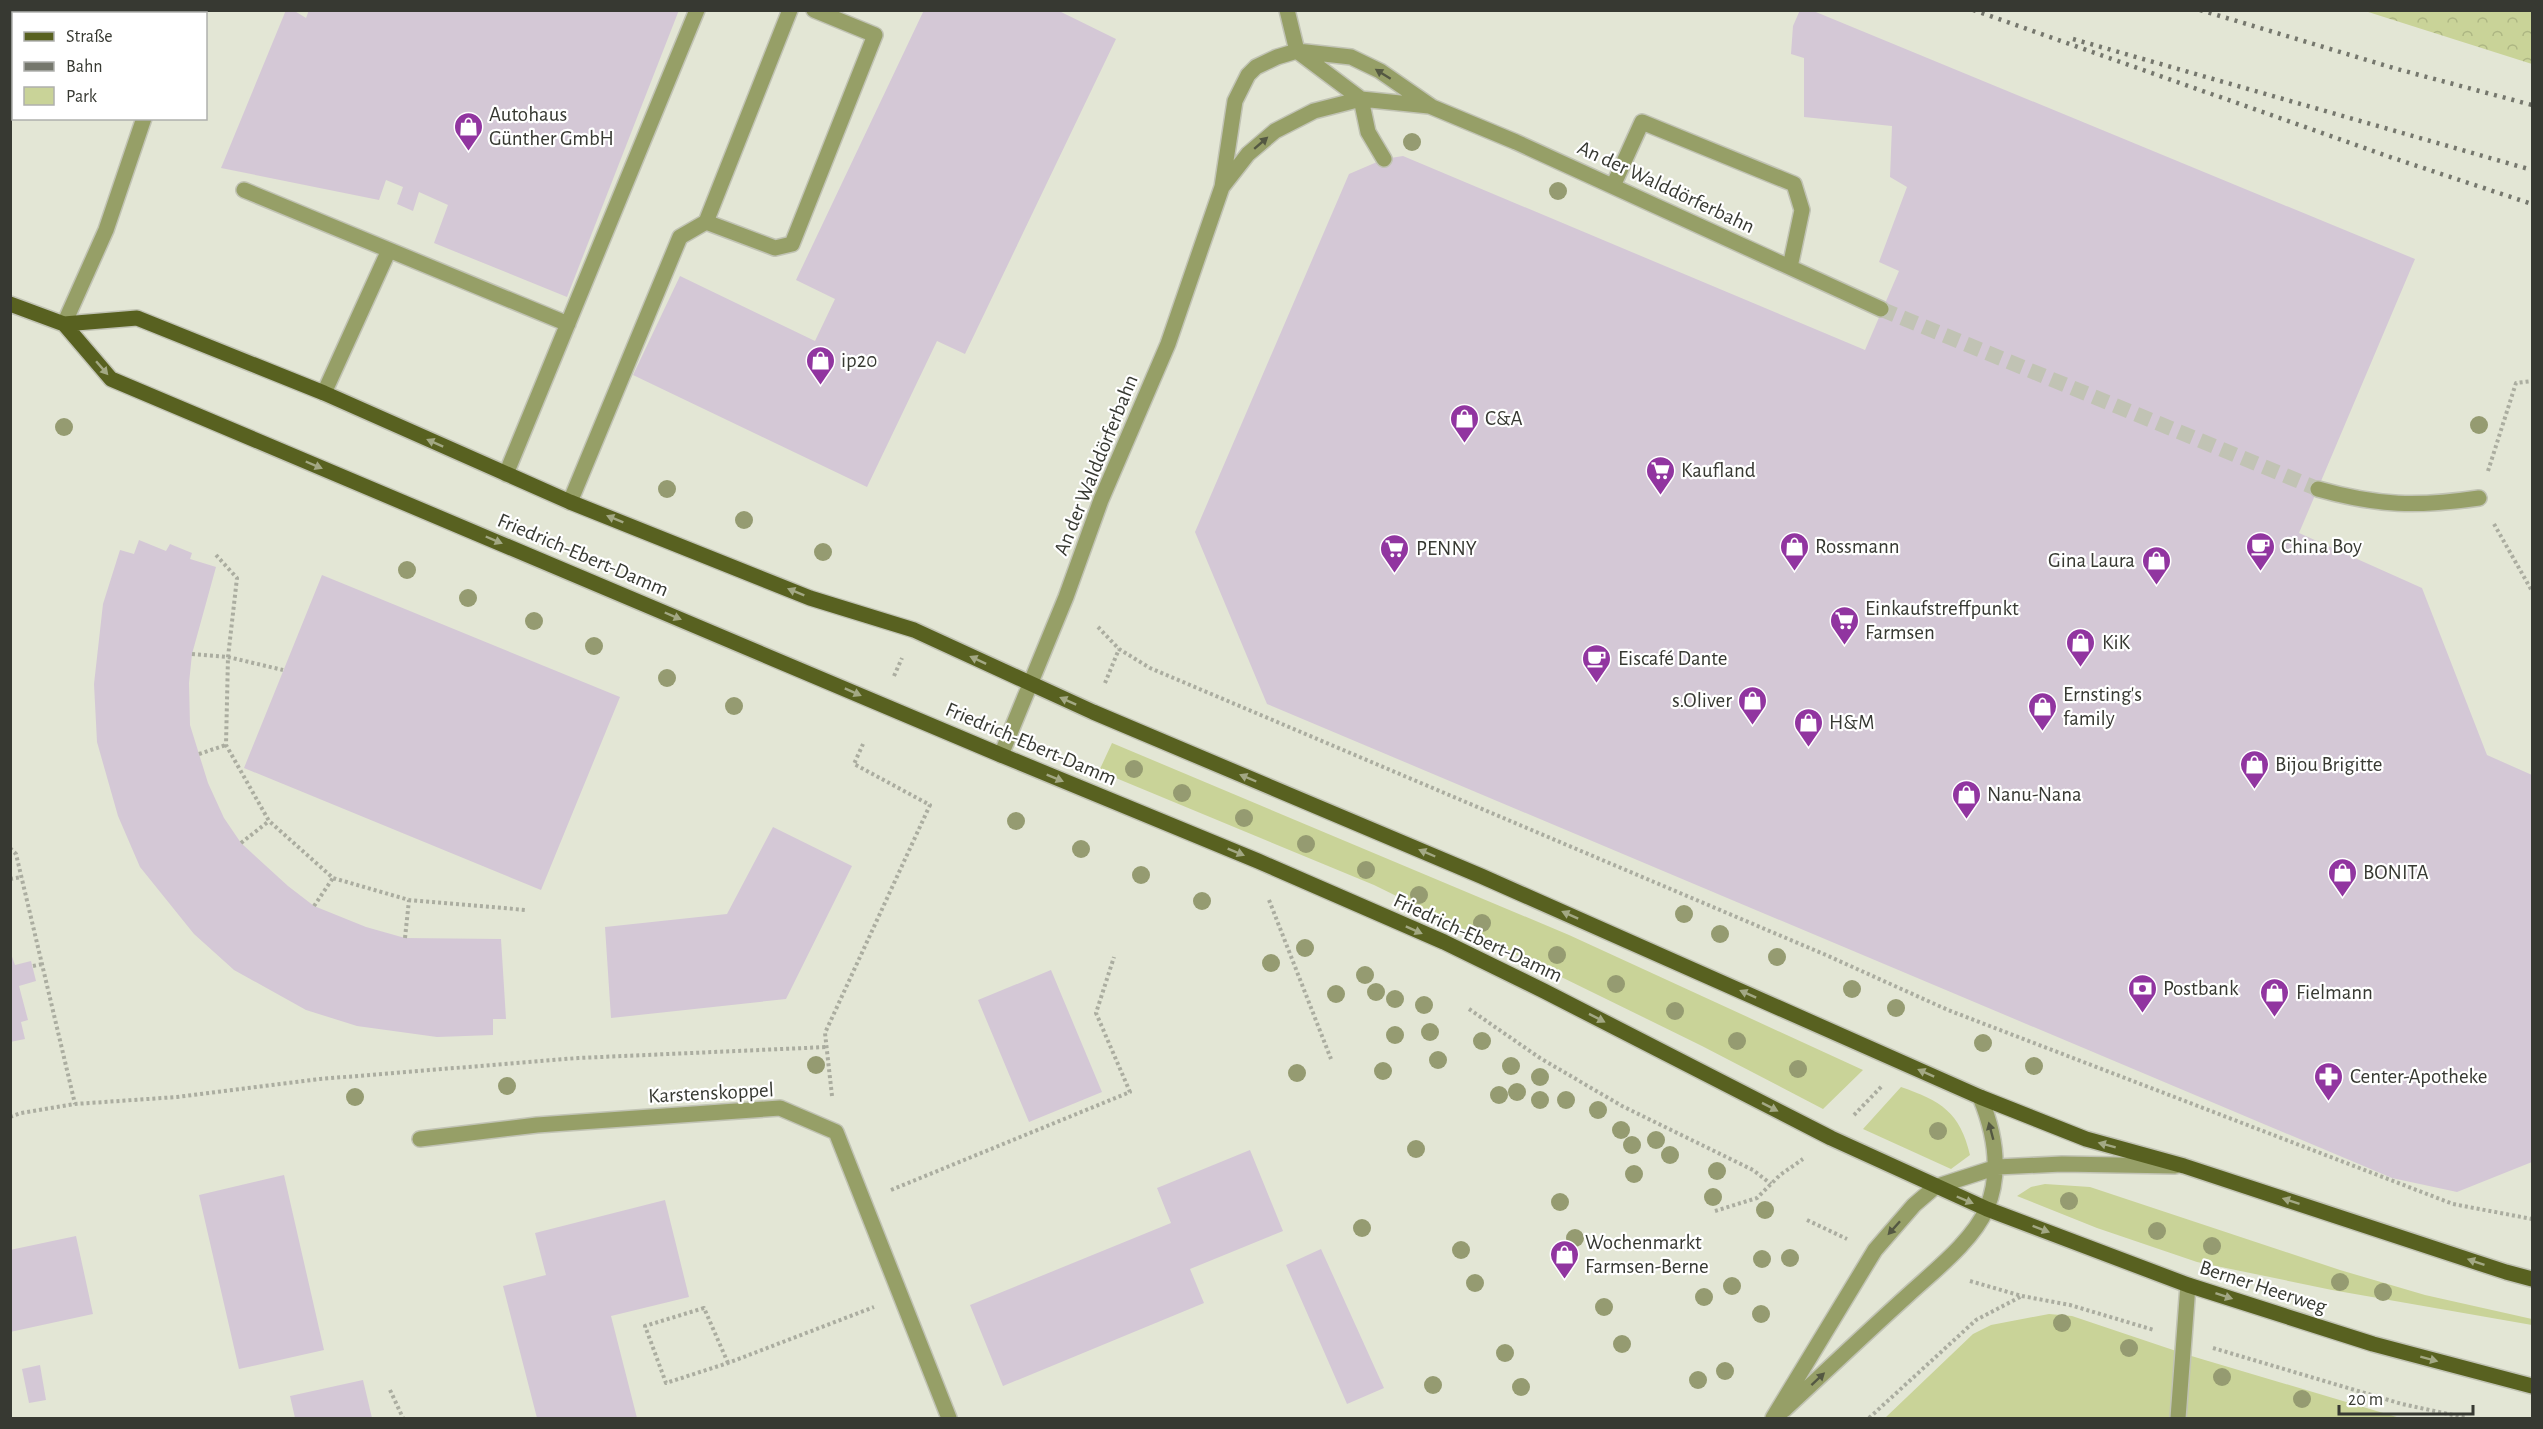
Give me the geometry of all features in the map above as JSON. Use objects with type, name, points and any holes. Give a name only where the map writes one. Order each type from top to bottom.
[{"type":"main road","name":"Friedrich-Ebert-Damm","points":[[10,304],[64,324],[137,318],[324,393],[570,502],[810,597],[914,630],[1031,685],[1481,876],[1980,1097]]},
{"type":"main road","name":"Friedrich-Ebert-Damm","points":[[64,324],[111,379],[882,705],[1258,861],[1464,952],[1831,1138],[1987,1209]]},
{"type":"main road","points":[[1980,1097],[2085,1140],[2184,1166],[2532,1279]]},
{"type":"main road","name":"Berner Heerweg","points":[[1987,1209],[2188,1285],[2373,1344],[2532,1386]]},
{"type":"street","points":[[506,474],[697,10]]},
{"type":"street","points":[[570,502],[680,237],[706,222],[789,10]]},
{"type":"street","points":[[706,222],[775,248],[792,244],[875,35],[814,10]]},
{"type":"street","points":[[1287,10],[1297,51],[1361,99],[1368,132],[1384,159]]},
{"type":"street","name":"An der Walddörferbahn","points":[[1001,755],[1031,685],[1101,500],[1168,344],[1222,187],[1235,101],[1248,75],[1256,67],[1297,51],[1351,57],[1380,71],[1432,107],[1516,142],[1881,309]]},
{"type":"street","name":"An der Walddörferbahn","points":[[1222,187],[1248,154],[1275,131],[1314,111],[1361,99],[1432,107]]},
{"type":"street","points":[[64,324],[106,230],[143,120]]},
{"type":"street","points":[[1613,186],[1642,122],[1794,184],[1802,210],[1790,267]]},
{"type":"street","points":[[244,190],[568,324]]},
{"type":"street","points":[[324,393],[389,250]]},
{"type":"street","points":[[2318,489],[2351,499],[2392,505],[2437,504],[2479,498]]},
{"type":"street","points":[[1774,1419],[1936,1271],[1971,1232],[1987,1209],[1997,1167],[1994,1139],[1980,1097]]},
{"type":"street","name":"Karstenskoppel","points":[[420,1139],[537,1125],[780,1108],[836,1132]]},
{"type":"street","points":[[836,1132],[949,1419]]},
{"type":"street","points":[[1774,1419],[1875,1250],[1914,1205],[1935,1187],[1997,1167],[2062,1164],[2184,1166]]},
{"type":"street","points":[[2178,1419],[2188,1285]]},
{"type":"path","points":[[2532,381],[2516,383],[2479,498],[2532,591]]},
{"type":"path","points":[[216,555],[237,578],[228,657],[226,746],[269,821],[333,878],[409,900],[526,910]]},
{"type":"path","points":[[1098,627],[1119,649],[1150,668],[1826,955],[1948,1010],[2453,1204],[2532,1219]]},
{"type":"path","points":[[882,705],[914,630]]},
{"type":"path","points":[[192,654],[228,657],[284,670]]},
{"type":"path","points":[[836,1132],[825,1034],[930,805],[854,764],[863,744]]},
{"type":"path","points":[[199,754],[226,746]]},
{"type":"path","points":[[241,843],[269,821]]},
{"type":"path","points":[[10,848],[16,855],[22,877],[75,1104]]},
{"type":"path","points":[[1258,861],[1275,918],[1331,1059]]},
{"type":"path","points":[[10,879],[22,877]]},
{"type":"path","points":[[314,906],[333,878]]},
{"type":"path","points":[[405,938],[409,900]]},
{"type":"path","points":[[863,1202],[1130,1092],[1096,1013],[1114,957]]},
{"type":"path","points":[[33,966],[43,964]]},
{"type":"path","points":[[1469,1009],[1540,1058],[1622,1107],[1753,1170],[1771,1184]]},
{"type":"path","points":[[10,1117],[75,1104],[177,1097],[320,1078],[567,1059],[827,1047]]},
{"type":"path","points":[[1715,1211],[1757,1198],[1771,1184],[1831,1138],[1904,1063]]},
{"type":"path","points":[[1807,1220],[1827,1231],[1875,1250]]},
{"type":"path","points":[[2005,1292],[2070,1305],[2402,1404],[2466,1419]]},
{"type":"path","points":[[728,1363],[704,1308],[645,1326],[666,1383],[728,1363],[900,1296]]},
{"type":"path","points":[[1869,1419],[1976,1320],[2022,1296]]},
{"type":"path","points":[[390,1390],[403,1419]]},
{"type":"green space","points":[[2365,11],[2532,11],[2532,64]]},
{"type":"green space","points":[[1112,743],[1569,935],[1863,1070],[1823,1109],[1702,1046],[1374,885],[1099,771]]},
{"type":"green space","points":[[1901,1087],[1927,1097],[1947,1110],[1961,1128],[1970,1155],[1951,1169],[1863,1129]]},
{"type":"green space","points":[[2045,1184],[2090,1187],[2340,1270],[2425,1295],[2532,1319],[2532,1325],[2332,1290],[2197,1262],[2097,1228],[2017,1196],[2031,1187]]},
{"type":"green space","points":[[2049,1314],[2072,1316],[2188,1355],[2400,1418],[1885,1418],[1973,1334],[1991,1325]]},
{"type":"building","name":"Autohaus Günther GmbH","points":[[286,10],[293,10],[306,18],[309,10],[679,10],[567,297],[434,243],[448,205],[419,192],[413,211],[397,204],[403,187],[386,180],[379,200],[221,168]]},
{"type":"building","points":[[924,10],[1057,10],[1116,39],[965,354],[937,341],[867,487],[633,375],[680,276],[815,341],[835,299],[796,280]]},
{"type":"building","name":"Einkaufstreffpunkt Farmsen","points":[[1800,10],[1811,10],[2415,259],[2299,533],[2422,588],[2487,755],[2532,775],[2532,1162],[2457,1192],[2392,1178],[1267,704],[1195,532],[1349,174],[1384,159],[1403,156],[1865,350],[1899,271],[1879,262],[1907,187],[1890,177],[1892,126],[1804,117],[1804,58],[1791,54],[1793,26]]},
{"type":"building","points":[[139,540],[166,551],[170,544],[192,553],[190,559],[216,567],[192,654],[189,683],[190,725],[208,783],[224,818],[241,843],[288,886],[314,906],[366,927],[405,938],[501,939],[506,1019],[493,1019],[493,1035],[437,1037],[357,1026],[306,1010],[234,970],[194,934],[140,867],[118,816],[97,742],[94,684],[103,604],[120,550],[134,554]]},
{"type":"building","points":[[322,575],[620,697],[541,890],[244,768]]},
{"type":"building","points":[[773,827],[852,866],[786,999],[611,1018],[605,927],[727,914]]},
{"type":"building","points":[[10,951],[15,965],[31,961],[36,981],[19,986],[28,1020],[21,1022],[25,1039],[10,1042]]},
{"type":"building","points":[[1051,970],[1102,1092],[1029,1122],[978,1000]]},
{"type":"building","points":[[1250,1150],[1283,1231],[1190,1269],[1204,1303],[1003,1386],[970,1305],[1171,1223],[1157,1188]]},
{"type":"building","points":[[284,1175],[324,1350],[239,1369],[199,1195]]},
{"type":"building","points":[[665,1200],[689,1297],[611,1316],[637,1418],[537,1418],[503,1286],[546,1275],[535,1233]]},
{"type":"building","points":[[76,1236],[93,1314],[10,1332],[10,1250]]},
{"type":"building","points":[[1321,1249],[1384,1388],[1347,1404],[1286,1265]]},
{"type":"building","points":[[40,1365],[46,1400],[29,1403],[22,1369]]},
{"type":"building","points":[[363,1380],[372,1418],[295,1418],[290,1396]]},
{"type":"tunnel","points":[[1881,309],[2318,489]]},
{"type":"railway","points":[[1973,10],[2393,158],[2532,204]]},
{"type":"railway","points":[[2200,10],[2397,69],[2532,105]]},
{"type":"railway","points":[[2073,39],[2532,170]]},
{"type":"place","name":"Autohaus Günther GmbH","points":[[468,152]]},
{"type":"place","name":"ip20","points":[[820,386]]},
{"type":"place","name":"C&A","points":[[1464,444]]},
{"type":"place","name":"Kaufland","points":[[1660,496]]},
{"type":"place","name":"Rossmann","points":[[1794,572]]},
{"type":"place","name":"China Boy","points":[[2260,572]]},
{"type":"place","name":"PENNY","points":[[1395,574]]},
{"type":"place","name":"Gina Laura","points":[[2156,586]]},
{"type":"place","name":"Einkaufstreffpunkt Farmsen","points":[[1844,646]]},
{"type":"place","name":"KiK","points":[[2081,668]]},
{"type":"place","name":"Eiscafé Dante","points":[[1597,684]]},
{"type":"place","name":"s.Oliver","points":[[1753,726]]},
{"type":"place","name":"Ernsting's family","points":[[2042,732]]},
{"type":"place","name":"H&M","points":[[1808,748]]},
{"type":"place","name":"Bijou Brigitte","points":[[2254,790]]},
{"type":"place","name":"Nanu-Nana","points":[[1966,820]]},
{"type":"place","name":"BONITA","points":[[2342,898]]},
{"type":"place","name":"Postbank","points":[[2142,1014]]},
{"type":"place","name":"Fielmann","points":[[2275,1018]]},
{"type":"place","name":"Center-Apotheke","points":[[2329,1102]]},
{"type":"place","name":"Wochenmarkt Farmsen-Berne","points":[[1564,1280]]}]
